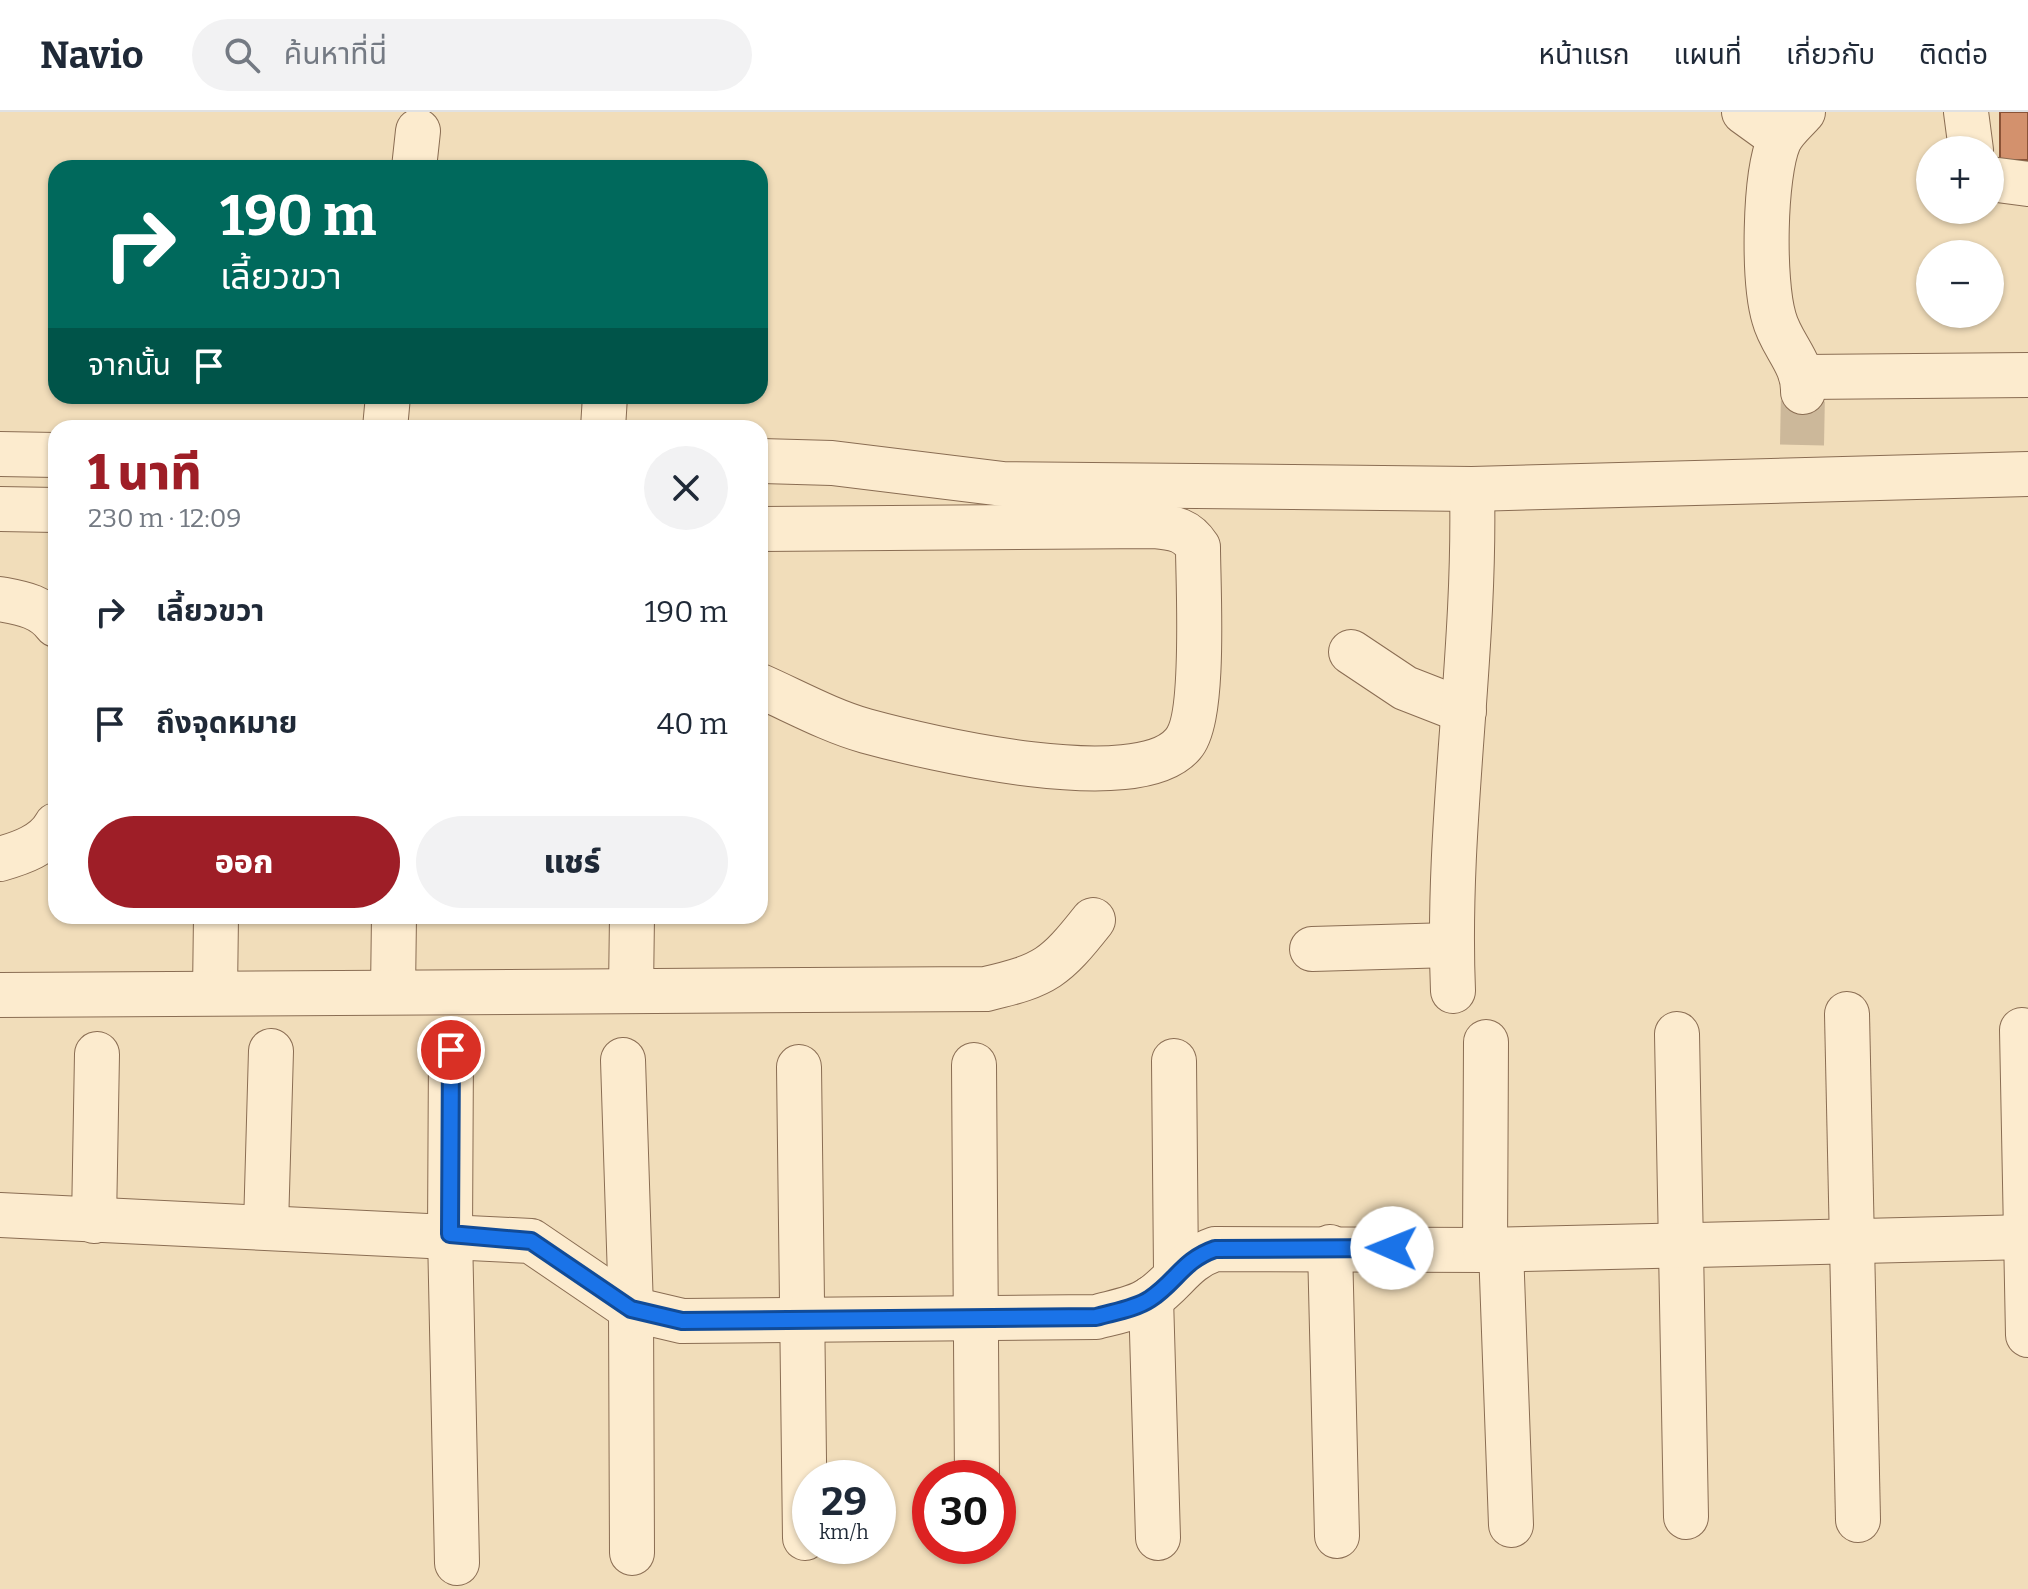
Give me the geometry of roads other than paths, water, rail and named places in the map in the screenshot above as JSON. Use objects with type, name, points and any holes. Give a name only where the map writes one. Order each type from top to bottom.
[{"type":"street","points":[[1744,112],[1791,125],[1769,174],[1768,216],[1774,318],[1804,384],[2028,375]]},
{"type":"street","points":[[1966,112],[1969,136]]},
{"type":"street","points":[[2004,181],[2028,184]]},
{"type":"street","points":[[0,454],[48,455]]},
{"type":"street","points":[[768,461],[832,463],[1003,484],[1472,489],[1720,484],[1804,461],[2028,474]]},
{"type":"street","points":[[1453,991],[1451,945],[1473,558],[1472,489]]},
{"type":"street","points":[[0,509],[48,510]]},
{"type":"street","points":[[768,529],[1155,526],[1178,529],[1191,536],[1198,547],[1195,714],[1184,744],[1161,761],[1107,770],[1027,764],[864,730],[768,689]]},
{"type":"street","points":[[0,599],[27,604],[48,615]]},
{"type":"street","points":[[1351,652],[1405,688],[1464,711]]},
{"type":"street","points":[[0,859],[26,851],[48,836]]},
{"type":"street","points":[[0,995],[986,989],[1026,980],[1060,961],[1093,920]]},
{"type":"street","points":[[215,992],[216,924]]},
{"type":"street","points":[[393,991],[394,924]]},
{"type":"street","points":[[631,990],[632,924]]},
{"type":"street","points":[[1312,949],[1451,945]]},
{"type":"street","points":[[1847,1014],[1858,1520]]},
{"type":"street","points":[[2022,1030],[2028,1335]]},
{"type":"street","points":[[1677,1034],[1686,1517]]},
{"type":"street","points":[[1486,1042],[1493,1249],[1511,1525]]},
{"type":"street","points":[[451,1050],[450,1234],[457,1563]]},
{"type":"street","points":[[266,1226],[271,1051]]},
{"type":"street","points":[[94,1221],[97,1054]]},
{"type":"street","points":[[623,1060],[631,1309],[632,1553]]},
{"type":"street","points":[[1158,1538],[1164,1285],[1174,1061]]},
{"type":"street","points":[[974,1065],[977,1460]]},
{"type":"street","points":[[799,1067],[805,1460]]},
{"type":"street","points":[[0,1215],[450,1234],[531,1241],[631,1309],[682,1321],[1096,1317],[1164,1285],[1199,1254],[1215,1249],[1493,1249],[2026,1237]]},
{"type":"street","points":[[1330,1247],[1337,1536]]},
{"type":"tunnel","points":[[1802,445],[1803,392]]}]
